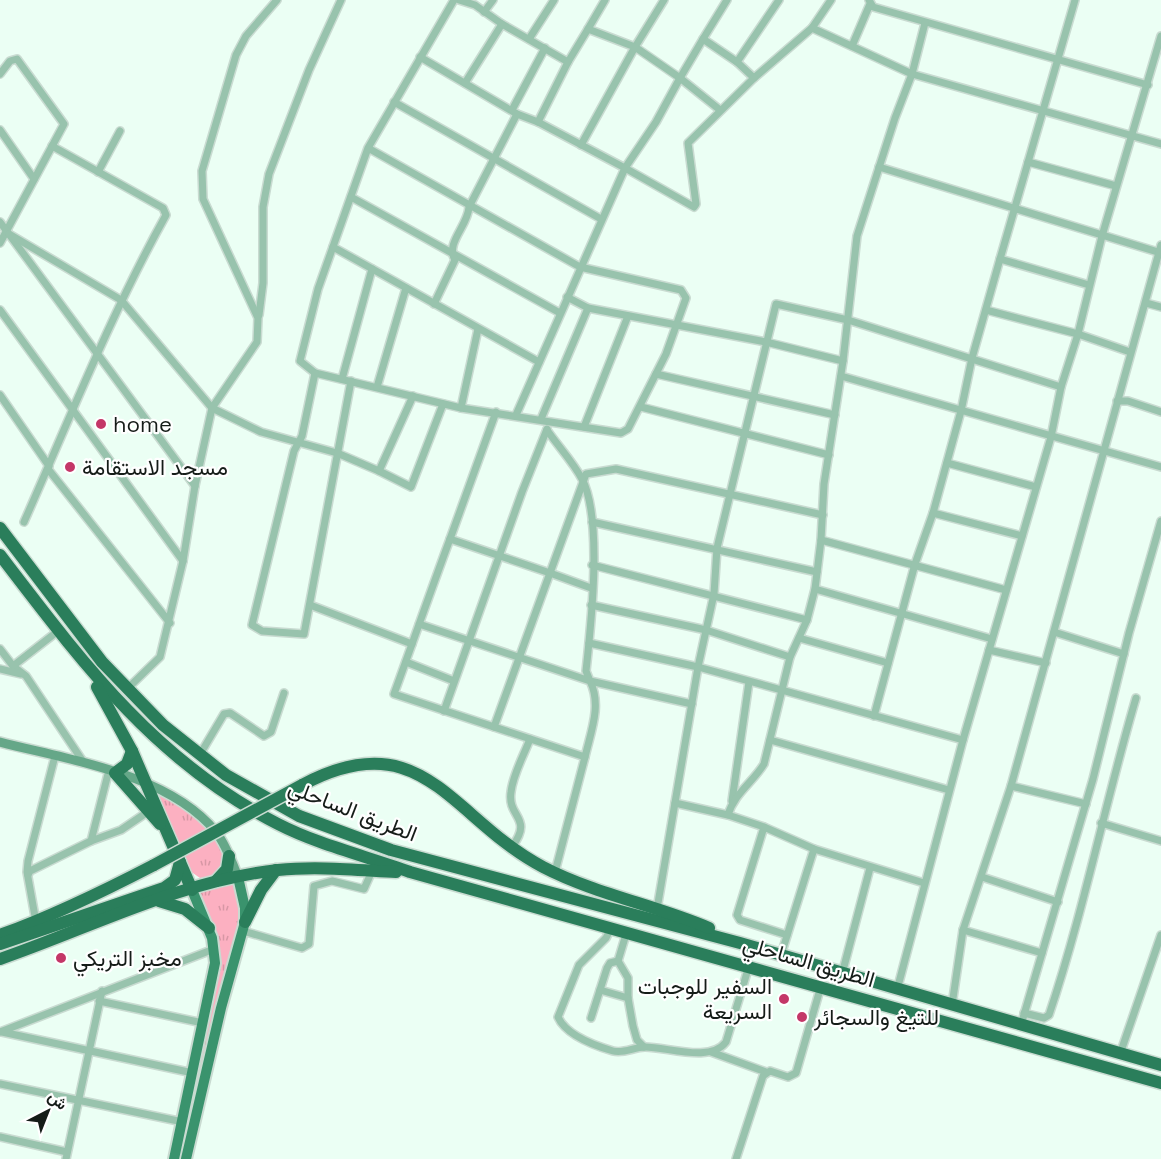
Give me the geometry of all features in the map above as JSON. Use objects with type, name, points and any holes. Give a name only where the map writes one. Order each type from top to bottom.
[{"type":"highway","name":"الطريق الساحلي","points":[[0,528],[126,690],[199,756],[258,794],[299,816],[346,835],[443,865],[657,916],[780,956],[897,990],[952,1005],[1023,1019],[1120,1054],[1161,1065]]},
{"type":"highway","name":"الطريق الساحلي","points":[[0,555],[77,656],[139,724],[207,783],[239,803],[308,838],[410,872],[627,931],[1161,1083]]},
{"type":"highway","points":[[77,656],[132,751],[192,890]]},
{"type":"highway","points":[[132,751],[127,764],[112,771],[166,832]]},
{"type":"highway","points":[[0,934],[36,922],[154,864],[325,772],[350,764],[374,762],[415,772],[450,793],[512,847],[555,872],[657,916]]},
{"type":"highway","points":[[212,884],[227,869],[230,856]]},
{"type":"highway","points":[[0,944],[164,888],[175,880],[179,861]]},
{"type":"highway","name":"الطريق الساحلي","points":[[0,959],[158,900],[238,877],[276,870],[312,868],[410,872]]},
{"type":"highway","points":[[244,926],[261,890],[276,870]]},
{"type":"highway","points":[[158,900],[185,909],[208,927]]},
{"type":"main road","points":[[186,1159],[221,1008],[244,926],[245,908],[238,877]]},
{"type":"main road","points":[[174,1159],[214,970],[214,949],[208,927],[192,890]]},
{"type":"main road","points":[[183,1122],[195,1123]]},
{"type":"street","points":[[258,318],[203,199],[202,171],[236,55],[246,36],[276,0]]},
{"type":"street","points":[[126,690],[160,657],[170,623],[183,561],[195,486],[212,408],[253,352],[257,342],[263,283],[263,207],[269,174],[309,70],[341,0]]},
{"type":"street","points":[[368,148],[469,207],[580,267],[681,290],[686,298],[677,324],[641,407],[625,432],[461,408],[315,373],[300,361],[318,289],[368,148],[454,0]]},
{"type":"street","points":[[459,0],[484,12],[568,62]]},
{"type":"street","points":[[484,12],[493,0]]},
{"type":"street","points":[[529,39],[554,0]]},
{"type":"street","points":[[538,122],[568,62],[605,0]]},
{"type":"street","points":[[581,145],[664,0]]},
{"type":"street","points":[[516,415],[625,168],[656,122],[727,0]]},
{"type":"street","points":[[737,62],[779,0]]},
{"type":"street","points":[[420,57],[514,112],[538,122],[694,207],[696,204],[688,143],[754,78],[813,28],[831,0]]},
{"type":"street","points":[[874,716],[915,564],[947,463],[972,358],[1056,59],[1075,0]]},
{"type":"street","points":[[852,46],[870,2],[925,23],[1148,85]]},
{"type":"street","points":[[731,803],[756,777],[764,764],[790,657],[807,620],[815,589],[828,454],[843,361],[857,236],[912,74],[925,23]]},
{"type":"street","points":[[465,83],[502,24]]},
{"type":"street","points":[[813,28],[912,74],[1161,144]]},
{"type":"street","points":[[588,29],[636,47],[720,110]]},
{"type":"street","points":[[897,990],[949,790],[1051,437],[1061,387],[1078,334],[1102,236],[1161,36]]},
{"type":"street","points":[[704,39],[737,62],[754,78]]},
{"type":"street","points":[[434,304],[455,260],[451,253],[452,246],[469,218],[469,207],[545,48]]},
{"type":"street","points":[[0,74],[10,61],[17,59],[63,121],[64,126],[0,243]]},
{"type":"street","points":[[394,102],[601,219]]},
{"type":"street","points":[[0,130],[34,178]]},
{"type":"street","points":[[98,172],[120,131]]},
{"type":"street","points":[[24,522],[97,352],[166,211],[52,146]]},
{"type":"street","points":[[1028,162],[1116,186]]},
{"type":"street","points":[[879,167],[974,194],[1014,210],[1102,236],[1160,250],[1011,786],[963,930],[952,1005]]},
{"type":"street","points":[[351,197],[560,313]]},
{"type":"street","points":[[0,222],[195,486]]},
{"type":"street","points":[[7,233],[121,300],[212,408],[261,432],[337,453],[411,487],[443,404]]},
{"type":"street","points":[[333,247],[539,362]]},
{"type":"street","points":[[1000,259],[1089,285]]},
{"type":"street","points":[[342,379],[372,269]]},
{"type":"street","points":[[377,387],[406,288]]},
{"type":"street","points":[[567,297],[588,308],[766,342],[843,361]]},
{"type":"street","points":[[1146,303],[1161,307]]},
{"type":"street","points":[[657,916],[698,667],[714,594],[717,548],[776,304],[848,320],[1061,387]]},
{"type":"street","points":[[541,419],[588,308]]},
{"type":"street","points":[[0,310],[183,561]]},
{"type":"street","points":[[986,310],[1078,334],[1130,352]]},
{"type":"street","points":[[584,427],[628,316]]},
{"type":"street","points":[[461,408],[478,329]]},
{"type":"street","points":[[315,373],[252,625],[262,631],[300,636],[304,634],[351,381]]},
{"type":"street","points":[[656,374],[835,416]]},
{"type":"street","points":[[841,376],[1161,467]]},
{"type":"street","points":[[0,395],[49,467],[170,623]]},
{"type":"street","points":[[380,471],[414,396]]},
{"type":"street","points":[[1117,401],[1128,401],[1161,412]]},
{"type":"street","points":[[641,407],[828,454]]},
{"type":"street","points":[[496,412],[394,694],[585,757]]},
{"type":"street","points":[[444,711],[499,554],[551,421]]},
{"type":"street","points":[[547,430],[582,480],[592,522],[591,605],[586,671],[596,694],[596,708],[585,757],[555,872]]},
{"type":"street","points":[[947,463],[1036,488]]},
{"type":"street","points":[[494,727],[586,474],[616,469],[822,514]]},
{"type":"street","points":[[933,513],[1022,536]]},
{"type":"street","points":[[1136,698],[1101,823],[1070,953],[1049,1015],[1044,1018],[1023,1019],[1086,804],[1161,521]]},
{"type":"street","points":[[592,522],[817,572]]},
{"type":"street","points":[[450,539],[499,554],[591,588]]},
{"type":"street","points":[[821,540],[1006,590]]},
{"type":"street","points":[[592,565],[714,594],[807,620]]},
{"type":"street","points":[[815,589],[992,639]]},
{"type":"street","points":[[309,605],[412,644]]},
{"type":"street","points":[[591,605],[706,630],[790,657]]},
{"type":"street","points":[[419,624],[590,681],[692,704]]},
{"type":"street","points":[[13,666],[58,631]]},
{"type":"street","points":[[1054,632],[1124,654]]},
{"type":"street","points":[[799,638],[888,663]]},
{"type":"street","points":[[589,642],[698,667],[963,740]]},
{"type":"street","points":[[0,649],[13,666],[26,676],[85,765]]},
{"type":"street","points":[[989,650],[1046,663]]},
{"type":"street","points":[[406,662],[454,681]]},
{"type":"street","points":[[0,669],[26,676]]},
{"type":"street","points":[[728,815],[749,682]]},
{"type":"street","points":[[199,756],[210,733],[225,714],[230,713],[264,736],[271,732],[284,693]]},
{"type":"street","points":[[512,847],[520,836],[523,825],[511,801],[511,791],[530,739]]},
{"type":"street","points":[[770,740],[949,790]]},
{"type":"street","points":[[0,742],[112,771],[148,785],[187,805],[218,834],[238,877]]},
{"type":"street","points":[[36,922],[27,875],[28,861],[55,756]]},
{"type":"street","points":[[92,841],[112,771]]},
{"type":"street","points":[[1011,786],[1086,804]]},
{"type":"street","points":[[675,803],[728,815],[764,827],[814,849],[924,883]]},
{"type":"street","points":[[27,875],[92,841],[121,830],[149,811]]},
{"type":"street","points":[[1101,823],[1161,841]]},
{"type":"street","points":[[764,827],[737,915],[740,920],[787,935]]},
{"type":"street","points":[[780,956],[814,849]]},
{"type":"street","points":[[842,974],[870,868]]},
{"type":"street","points":[[244,926],[302,948],[306,947],[309,944],[314,886],[332,881],[364,889],[372,871]]},
{"type":"street","points":[[982,877],[1058,902]]},
{"type":"street","points":[[612,927],[606,938],[579,965],[558,1017],[568,1030],[614,1051],[644,1047],[711,1052],[766,1072],[770,1071],[788,1077],[795,1073],[821,986]]},
{"type":"street","points":[[963,930],[1042,953]]},
{"type":"street","points":[[627,931],[618,961],[628,978],[628,998],[637,1040],[644,1047]]},
{"type":"street","points":[[1120,1054],[1161,935]]},
{"type":"street","points":[[0,1032],[214,949]]},
{"type":"street","points":[[591,1018],[607,968],[610,963],[618,961]]},
{"type":"street","points":[[711,1052],[719,1049],[726,1042],[749,966]]},
{"type":"street","points":[[600,990],[628,998]]},
{"type":"street","points":[[0,1137],[67,1156],[102,991]]},
{"type":"street","points":[[99,1001],[203,1023]]},
{"type":"street","points":[[0,1032],[193,1073]]},
{"type":"street","points":[[736,1159],[766,1072]]},
{"type":"street","points":[[0,1084],[183,1122]]},
{"type":"green space","points":[[157,793],[190,812],[210,829],[222,851],[225,863],[212,877],[200,878],[190,871]]},
{"type":"green space","points":[[235,882],[241,905],[241,920],[212,1023],[181,1159],[177,1159],[220,960],[213,926],[199,893]]},
{"type":"place","name":"home","points":[[101,424]]},
{"type":"place","name":"مسجد الاستقامة","points":[[70,467]]},
{"type":"place","name":"مخبز التريكي","points":[[61,958]]},
{"type":"place","name":"السفير للوجبات السريعة","points":[[784,999]]},
{"type":"place","name":"للتيغ والسجائر","points":[[802,1017]]}]
